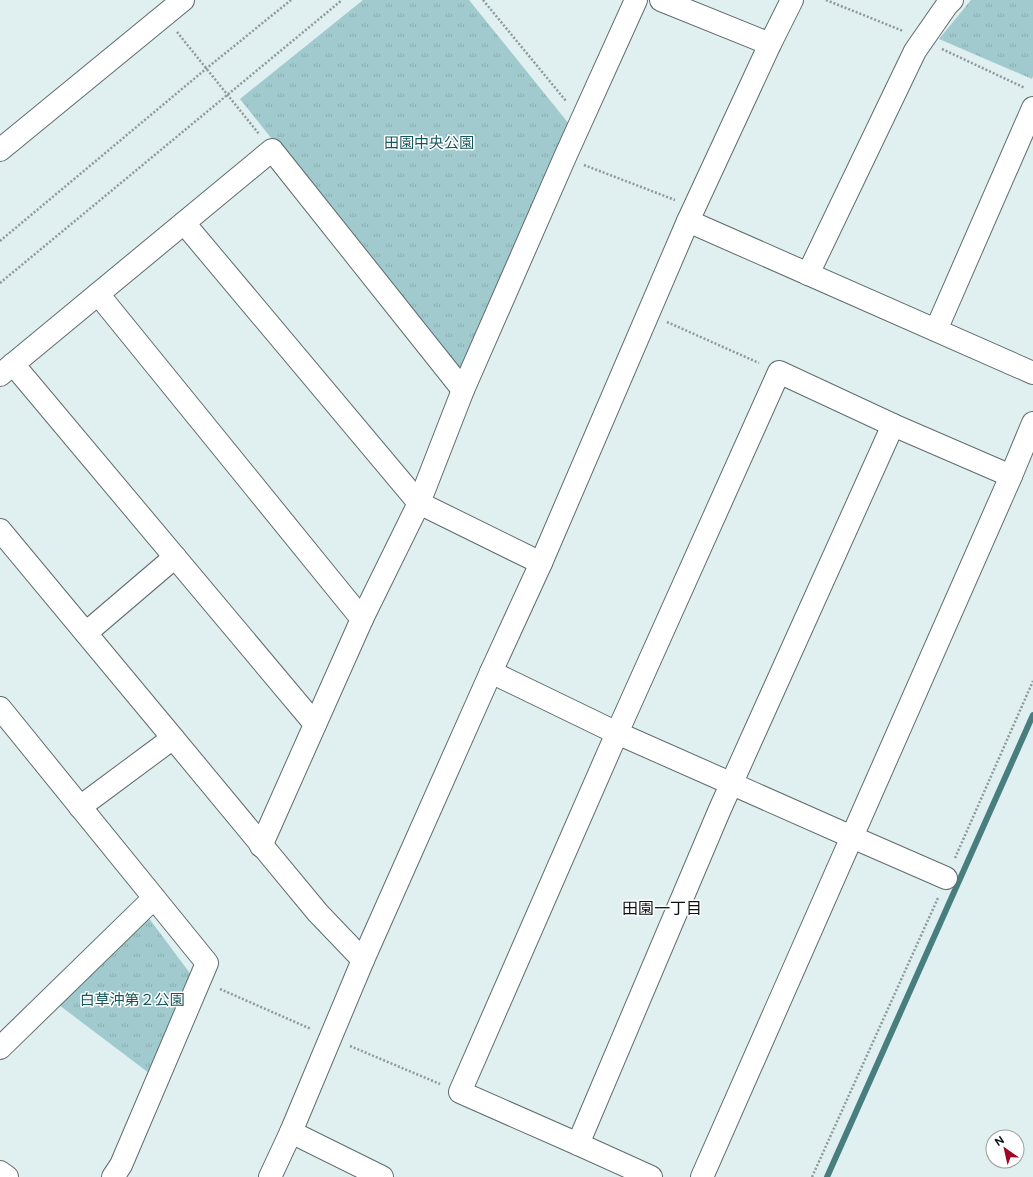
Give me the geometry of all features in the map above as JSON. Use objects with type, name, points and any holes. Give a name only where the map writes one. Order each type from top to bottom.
[{"type":"street","points":[[0,150],[183,0]]},
{"type":"street","points":[[261,846],[362,619],[419,503],[463,390],[565,157],[636,0]]},
{"type":"street","points":[[661,0],[770,44]]},
{"type":"street","points":[[270,1177],[292,1132],[363,960],[491,672],[542,563],[691,215],[770,44],[792,0]]},
{"type":"street","points":[[808,274],[915,51],[952,0]]},
{"type":"street","points":[[936,330],[1033,108]]},
{"type":"street","points":[[315,724],[175,557],[7,369],[272,150],[463,390]]},
{"type":"street","points":[[691,215],[808,274],[1033,373]]},
{"type":"street","points":[[184,223],[419,503],[542,563]]},
{"type":"street","points":[[98,294],[362,619]]},
{"type":"street","points":[[651,1177],[460,1092],[617,733],[779,372],[893,425],[1011,476]]},
{"type":"street","points":[[702,1177],[1033,423]]},
{"type":"street","points":[[578,1144],[717,816],[893,425]]},
{"type":"street","points":[[0,530],[318,914],[363,960]]},
{"type":"street","points":[[86,633],[175,557]]},
{"type":"street","points":[[491,672],[617,733],[946,878]]},
{"type":"street","points":[[0,708],[207,963],[121,1165],[113,1177]]},
{"type":"street","points":[[80,807],[173,738]]},
{"type":"street","points":[[0,1048],[154,898]]},
{"type":"street","points":[[292,1132],[382,1177]]},
{"type":"street","points":[[0,1172],[7,1177]]},
{"type":"path","points":[[0,241],[207,68],[291,0]]},
{"type":"path","points":[[0,283],[342,0]]},
{"type":"path","points":[[483,0],[582,120]]},
{"type":"path","points":[[164,16],[272,150]]},
{"type":"path","points":[[565,157],[691,215]]},
{"type":"path","points":[[648,313],[779,372]]},
{"type":"path","points":[[812,1177],[930,916],[1033,681]]},
{"type":"path","points":[[200,979],[331,1038],[460,1092]]},
{"type":"green space","name":"田園中央公園","points":[[363,0],[469,0],[569,124],[463,378],[240,99]]},
{"type":"green space","points":[[971,0],[1033,0],[1032,79],[939,39]]},
{"type":"green space","name":"白草沖第２公園","points":[[148,917],[195,980],[149,1073],[59,1005]]},
{"type":"waterway","points":[[827,1177],[1033,715]]},
{"type":"district","name":"田園一丁目","points":[[662,908]]}]
